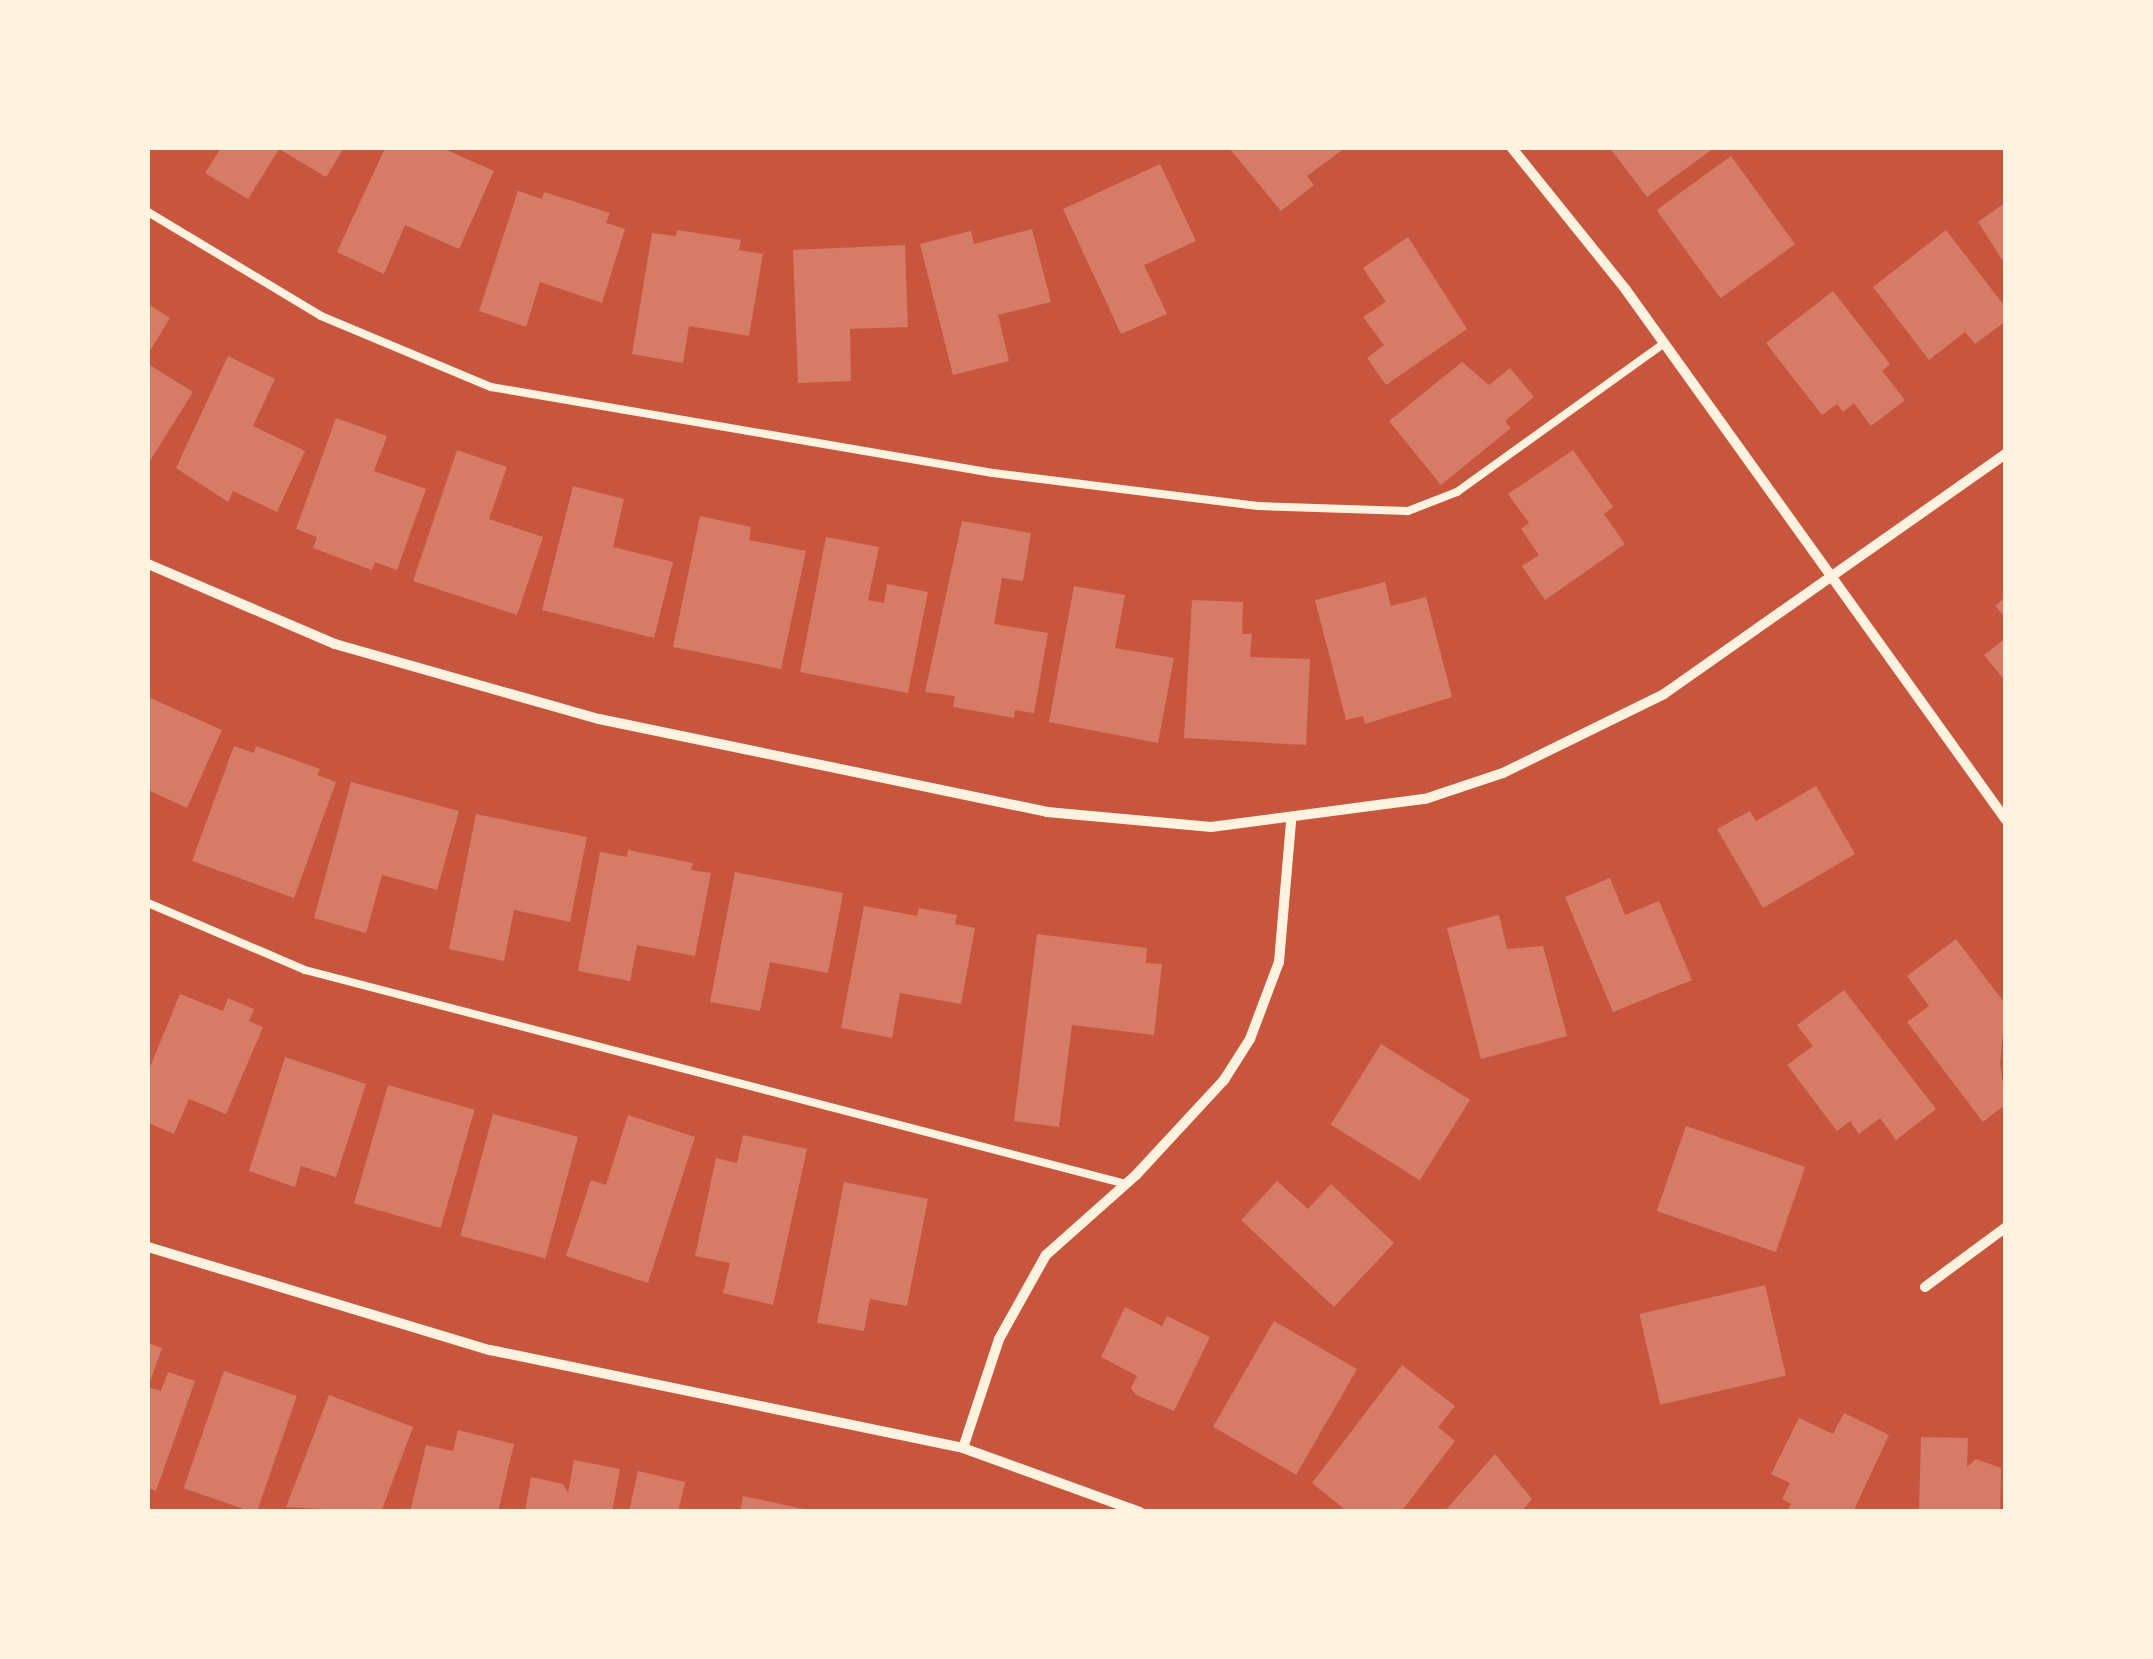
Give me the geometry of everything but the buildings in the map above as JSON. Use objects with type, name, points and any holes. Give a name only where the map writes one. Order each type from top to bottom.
[{"type":"street","points":[[1512,148],[1664,343],[2006,820]]},
{"type":"street","points":[[148,564],[334,644],[599,719],[1048,812],[1211,827],[1292,821],[1424,799],[1502,773],[1664,694],[2006,454]]},
{"type":"street","points":[[963,1448],[999,1338],[1046,1255],[1126,1184],[1224,1080],[1250,1039],[1280,962],[1292,821]]},
{"type":"street","points":[[1926,1287],[2006,1227]]},
{"type":"street","points":[[148,1247],[490,1350],[963,1448],[1140,1512]]},
{"type":"lane","points":[[148,212],[321,316],[491,387],[993,473],[1258,506],[1408,511],[1457,492],[1664,343]]},
{"type":"lane","points":[[148,903],[305,970],[1126,1184]]}]
